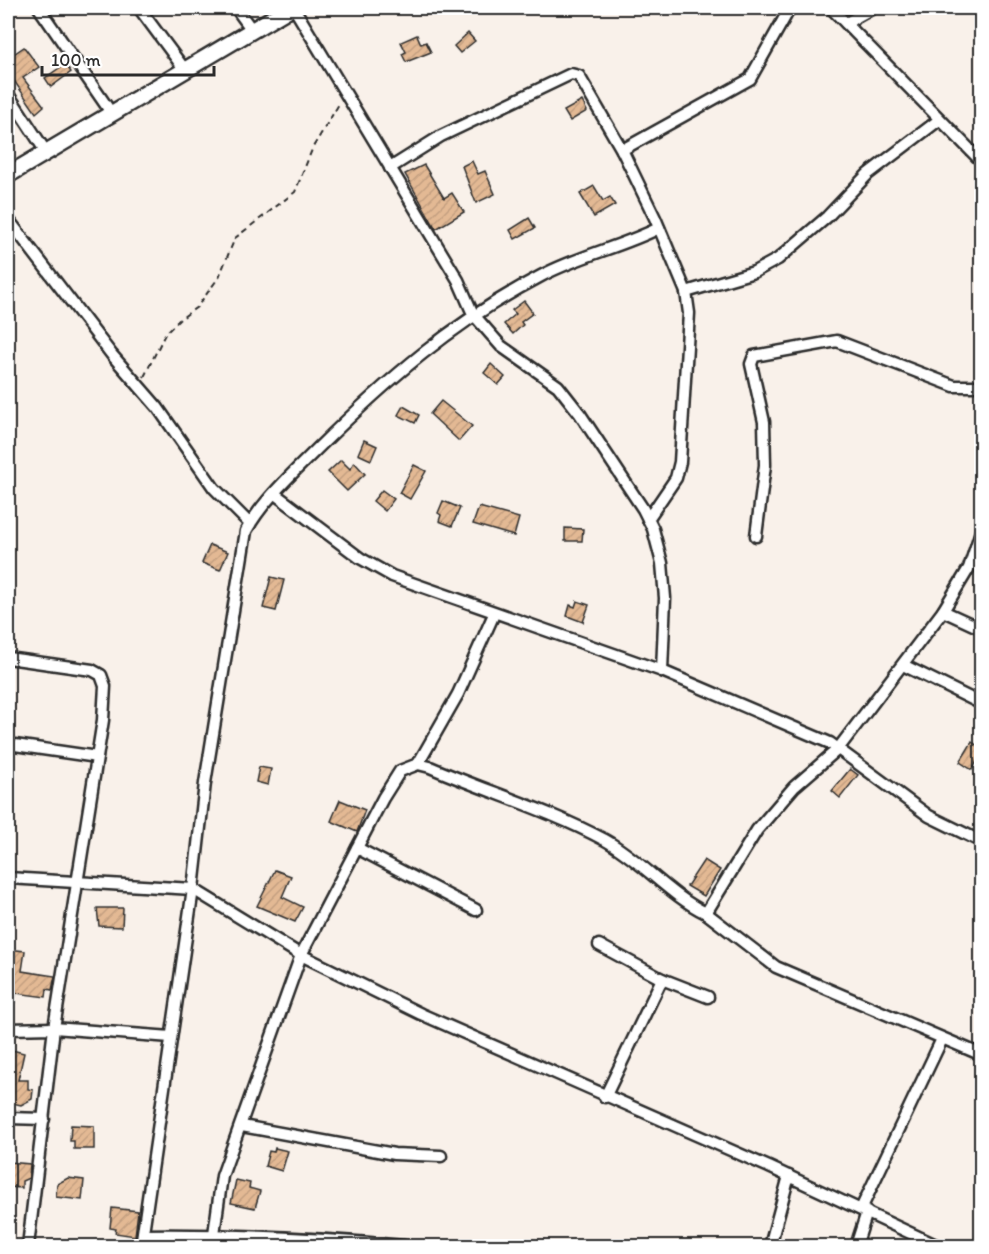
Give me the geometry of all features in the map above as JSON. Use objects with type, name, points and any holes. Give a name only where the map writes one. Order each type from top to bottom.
[{"type":"main road","points":[[8,174],[292,8]]},
{"type":"street","points":[[39,8],[111,114]]},
{"type":"street","points":[[140,8],[185,70]]},
{"type":"street","points":[[236,8],[252,30]]},
{"type":"street","points":[[292,8],[458,280],[473,314],[501,346],[558,386],[580,414],[648,519],[662,562],[665,598],[662,671]]},
{"type":"street","points":[[622,150],[750,79],[790,8]]},
{"type":"street","points":[[831,8],[981,162]]},
{"type":"street","points":[[846,23],[873,8]]},
{"type":"street","points":[[390,168],[441,136],[571,74],[579,76],[622,150],[686,292],[690,339],[680,462],[676,478],[648,519]]},
{"type":"street","points":[[8,94],[46,152]]},
{"type":"street","points":[[686,292],[763,269],[827,217],[868,174],[939,120]]},
{"type":"street","points":[[8,219],[112,355],[139,385],[214,488],[250,524]]},
{"type":"street","points":[[141,1246],[193,889],[205,783],[244,537],[250,524],[275,494],[342,424],[408,364],[473,314],[541,276],[659,228]]},
{"type":"street","points":[[756,536],[765,465],[764,422],[751,364],[754,356],[837,341],[954,386],[981,386]]},
{"type":"street","points":[[275,494],[373,566],[392,576],[494,614],[662,671],[838,749],[929,816],[981,842]]},
{"type":"street","points":[[706,913],[757,830],[794,787],[838,749],[943,610],[969,568],[981,528]]},
{"type":"street","points":[[943,610],[981,629]]},
{"type":"street","points":[[214,1234],[222,1176],[242,1126],[301,955],[400,771],[418,764],[458,694],[494,614]]},
{"type":"street","points":[[8,658],[92,670],[101,675],[104,698],[97,757],[54,1028],[28,1246]]},
{"type":"street","points":[[903,665],[981,704]]},
{"type":"street","points":[[8,744],[97,757]]},
{"type":"street","points":[[418,764],[550,814],[604,840],[634,859],[694,907],[706,913],[776,967],[981,1055]]},
{"type":"street","points":[[357,848],[476,909]]},
{"type":"street","points":[[8,878],[76,884],[193,889],[301,955],[421,1014],[605,1097],[789,1176],[933,1245]]},
{"type":"street","points":[[599,945],[662,979],[708,997]]},
{"type":"street","points":[[605,1097],[662,979]]},
{"type":"street","points":[[8,1029],[54,1028],[171,1037]]},
{"type":"street","points":[[856,1246],[864,1210],[942,1039]]},
{"type":"street","points":[[8,1118],[44,1119]]},
{"type":"street","points":[[242,1126],[394,1154],[441,1156]]},
{"type":"street","points":[[770,1246],[789,1176]]},
{"type":"street","points":[[143,1235],[214,1234],[303,1240],[351,1240],[404,1246]]},
{"type":"path","points":[[139,385],[165,334],[197,307],[219,277],[235,238],[295,192],[313,147],[345,95]]},
{"type":"building","points":[[468,33],[475,41],[460,53],[454,46]]},
{"type":"building","points":[[417,35],[421,44],[426,42],[431,52],[406,62],[402,54],[406,52],[401,42]]},
{"type":"building","points":[[24,47],[39,67],[23,78],[44,106],[36,113],[8,72],[8,58]]},
{"type":"building","points":[[65,64],[71,72],[51,87],[45,78]]},
{"type":"building","points":[[582,101],[587,111],[570,121],[564,111]]},
{"type":"building","points":[[472,161],[478,174],[485,171],[495,194],[476,203],[462,166]]},
{"type":"building","points":[[424,165],[444,198],[452,193],[464,212],[436,229],[405,174]]},
{"type":"building","points":[[594,186],[603,201],[610,197],[615,205],[594,217],[580,194]]},
{"type":"building","points":[[529,218],[535,228],[515,239],[510,230]]},
{"type":"building","points":[[524,301],[533,313],[521,322],[523,325],[513,334],[504,324],[516,314],[512,310]]},
{"type":"building","points":[[491,364],[505,377],[498,385],[484,373]]},
{"type":"building","points":[[441,401],[472,426],[459,441],[430,414]]},
{"type":"building","points":[[403,406],[419,415],[415,423],[398,415]]},
{"type":"building","points":[[364,440],[377,446],[371,460],[358,454]]},
{"type":"building","points":[[341,460],[350,469],[354,462],[365,474],[347,491],[328,472]]},
{"type":"building","points":[[414,465],[426,471],[410,499],[399,493]]},
{"type":"building","points":[[382,490],[394,499],[385,511],[373,501]]},
{"type":"building","points":[[443,501],[460,508],[452,526],[439,521],[441,515],[438,513]]},
{"type":"building","points":[[479,507],[519,518],[514,536],[473,524]]},
{"type":"building","points":[[565,528],[583,529],[582,541],[565,541]]},
{"type":"building","points":[[210,545],[228,552],[220,570],[202,563]]},
{"type":"building","points":[[271,577],[284,580],[276,611],[263,608]]},
{"type":"building","points":[[577,601],[589,605],[583,622],[567,616],[570,605],[575,607]]},
{"type":"building","points":[[972,742],[981,748],[981,755],[972,770],[960,762]]},
{"type":"building","points":[[259,767],[271,769],[268,785],[256,782]]},
{"type":"building","points":[[850,769],[858,775],[840,798],[832,791]]},
{"type":"building","points":[[340,800],[365,810],[357,832],[331,821]]},
{"type":"building","points":[[704,860],[720,870],[704,896],[687,886]]},
{"type":"building","points":[[275,870],[291,876],[282,897],[303,907],[295,922],[257,906]]},
{"type":"building","points":[[97,908],[123,908],[122,927],[99,926]]},
{"type":"building","points":[[8,949],[25,951],[22,971],[55,976],[52,990],[47,989],[46,997],[16,993],[13,1012],[8,1012]]},
{"type":"building","points":[[8,1049],[24,1053],[18,1080],[28,1080],[28,1089],[33,1090],[32,1099],[21,1105],[8,1102]]},
{"type":"building","points":[[71,1125],[94,1126],[94,1149],[74,1149],[74,1141],[70,1141]]},
{"type":"building","points":[[275,1148],[288,1151],[282,1171],[265,1166],[269,1151],[274,1152]]},
{"type":"building","points":[[8,1162],[30,1164],[29,1178],[22,1181],[22,1188],[8,1187]]},
{"type":"building","points":[[68,1178],[84,1180],[82,1200],[56,1197],[57,1184]]},
{"type":"building","points":[[236,1180],[250,1183],[249,1188],[260,1191],[255,1208],[231,1203]]},
{"type":"building","points":[[112,1208],[138,1211],[135,1236],[115,1233],[116,1229],[110,1228]]}]
